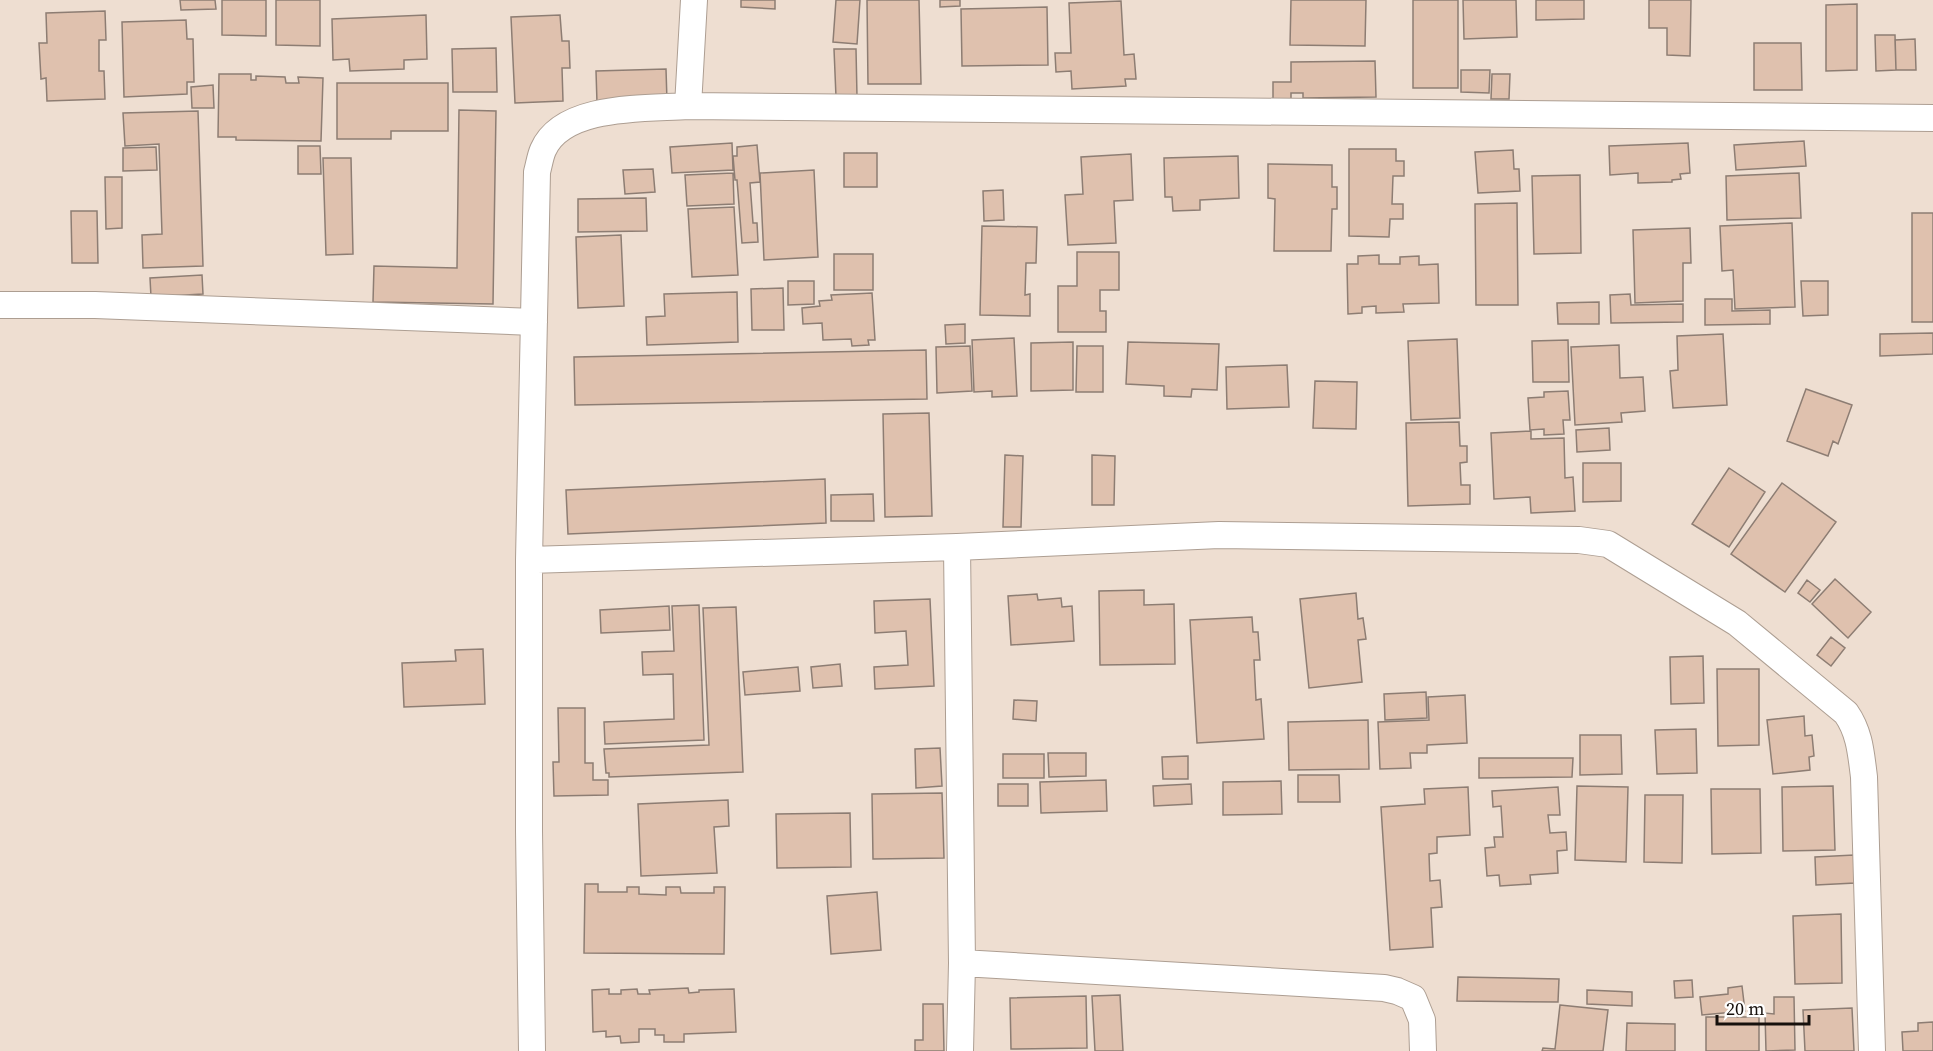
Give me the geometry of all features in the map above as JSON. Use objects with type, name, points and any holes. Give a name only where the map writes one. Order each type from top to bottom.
[{"type":"street","points":[[688,106],[694,0]]},
{"type":"street","points":[[532,1051],[529,831],[530,560],[537,172],[544,148],[560,130],[582,117],[610,111],[688,106],[1933,118]]},
{"type":"street","points":[[0,305],[95,305],[534,322]]},
{"type":"street","points":[[530,560],[957,547],[1219,535],[1579,540],[1608,544],[1737,623],[1846,713],[1854,724],[1860,743],[1864,777],[1872,1051]]},
{"type":"street","points":[[957,547],[962,963],[960,1051]]},
{"type":"street","points":[[962,963],[1384,988],[1413,998],[1422,1020],[1423,1051]]},
{"type":"building","points":[[180,0],[215,0],[216,9],[181,10]]},
{"type":"building","points":[[222,0],[266,0],[266,36],[222,35]]},
{"type":"building","points":[[276,0],[320,0],[320,46],[276,45]]},
{"type":"building","points":[[741,0],[775,0],[775,9],[741,7]]},
{"type":"building","points":[[836,0],[860,0],[857,44],[833,42]]},
{"type":"building","points":[[867,0],[919,0],[921,84],[868,84]]},
{"type":"building","points":[[940,0],[960,0],[960,6],[940,7]]},
{"type":"building","points":[[1291,0],[1366,0],[1365,46],[1290,45]]},
{"type":"building","points":[[1413,0],[1458,0],[1458,88],[1413,88]]},
{"type":"building","points":[[1463,0],[1516,0],[1517,37],[1464,39]]},
{"type":"building","points":[[1536,0],[1584,0],[1584,19],[1536,20]]},
{"type":"building","points":[[1649,0],[1691,0],[1690,56],[1667,55],[1667,28],[1649,28]]},
{"type":"building","points":[[1121,1],[1124,55],[1134,54],[1136,79],[1125,79],[1126,86],[1072,89],[1071,71],[1056,72],[1055,53],[1071,53],[1069,3]]},
{"type":"building","points":[[1857,4],[1857,70],[1826,71],[1826,5]]},
{"type":"building","points":[[1047,7],[1048,65],[962,66],[961,9]]},
{"type":"building","points":[[105,11],[106,40],[99,40],[99,71],[104,71],[105,99],[47,101],[46,78],[41,79],[39,43],[47,43],[46,13]]},
{"type":"building","points":[[426,15],[427,59],[404,60],[404,69],[350,71],[349,59],[333,60],[332,19]]},
{"type":"building","points":[[560,15],[562,41],[569,41],[570,68],[562,68],[563,101],[515,103],[511,17]]},
{"type":"building","points":[[186,20],[187,39],[193,39],[194,82],[187,82],[187,94],[124,97],[122,22]]},
{"type":"building","points":[[1875,35],[1895,35],[1896,70],[1876,71]]},
{"type":"building","points":[[1915,39],[1916,70],[1896,70],[1895,40]]},
{"type":"building","points":[[1754,43],[1801,43],[1802,90],[1754,90]]},
{"type":"building","points":[[496,48],[497,92],[453,92],[452,49]]},
{"type":"building","points":[[834,49],[856,49],[857,97],[836,97]]},
{"type":"building","points":[[1375,61],[1376,97],[1303,98],[1303,93],[1291,93],[1291,104],[1273,105],[1273,82],[1291,82],[1291,62]]},
{"type":"building","points":[[666,69],[667,101],[597,103],[596,71]]},
{"type":"building","points":[[1461,70],[1490,70],[1489,93],[1461,92]]},
{"type":"building","points":[[219,74],[251,74],[251,80],[256,80],[256,76],[285,77],[286,83],[299,83],[298,77],[323,78],[321,141],[236,140],[236,137],[218,137]]},
{"type":"building","points":[[1492,74],[1510,74],[1509,99],[1491,99]]},
{"type":"building","points":[[337,83],[448,83],[448,131],[391,131],[391,139],[337,139]]},
{"type":"building","points":[[213,85],[214,108],[192,108],[191,87]]},
{"type":"building","points":[[459,110],[496,111],[493,304],[373,302],[374,266],[457,268]]},
{"type":"building","points":[[198,111],[203,266],[143,268],[142,235],[162,234],[159,144],[125,146],[123,113]]},
{"type":"building","points":[[1804,141],[1806,166],[1736,170],[1734,145]]},
{"type":"building","points":[[732,143],[733,170],[672,173],[670,147]]},
{"type":"building","points":[[1688,143],[1690,173],[1680,174],[1681,179],[1672,180],[1672,182],[1638,183],[1638,173],[1610,175],[1609,146]]},
{"type":"building","points":[[757,145],[760,182],[750,183],[753,223],[757,223],[758,242],[742,243],[733,156],[737,156],[737,147]]},
{"type":"building","points":[[298,146],[320,146],[321,174],[298,174]]},
{"type":"building","points":[[156,147],[157,170],[123,171],[123,148]]},
{"type":"building","points":[[1349,149],[1396,149],[1396,161],[1404,161],[1404,176],[1393,176],[1392,204],[1403,204],[1403,219],[1390,219],[1389,237],[1349,236]]},
{"type":"building","points":[[1513,150],[1514,169],[1519,169],[1520,191],[1478,193],[1475,152]]},
{"type":"building","points":[[844,153],[877,153],[877,187],[844,187]]},
{"type":"building","points":[[1131,154],[1133,200],[1114,201],[1116,243],[1068,245],[1065,195],[1083,194],[1081,157]]},
{"type":"building","points":[[1238,156],[1239,198],[1200,200],[1200,210],[1173,211],[1172,197],[1165,197],[1164,158]]},
{"type":"building","points":[[323,158],[351,158],[353,254],[326,255]]},
{"type":"building","points":[[1268,164],[1332,165],[1332,187],[1337,187],[1337,209],[1332,209],[1331,251],[1274,251],[1275,199],[1268,198]]},
{"type":"building","points":[[653,169],[655,192],[625,194],[623,170]]},
{"type":"building","points":[[814,170],[818,257],[764,260],[760,173]]},
{"type":"building","points":[[733,173],[734,204],[687,206],[685,175]]},
{"type":"building","points":[[1799,173],[1801,218],[1727,220],[1726,176]]},
{"type":"building","points":[[1580,175],[1581,253],[1534,254],[1532,176]]},
{"type":"building","points":[[105,177],[122,177],[122,228],[106,229]]},
{"type":"building","points":[[1003,190],[1004,220],[984,221],[983,191]]},
{"type":"building","points":[[646,198],[647,231],[578,232],[578,199]]},
{"type":"building","points":[[1517,203],[1518,305],[1476,305],[1475,204]]},
{"type":"building","points":[[734,207],[738,275],[692,277],[688,209]]},
{"type":"building","points":[[71,211],[97,211],[98,263],[72,263]]},
{"type":"building","points":[[1912,213],[1933,213],[1933,322],[1912,322]]},
{"type":"building","points":[[1792,223],[1795,307],[1735,309],[1733,270],[1722,271],[1720,226]]},
{"type":"building","points":[[982,226],[1037,227],[1036,263],[1026,263],[1025,295],[1030,294],[1030,316],[980,315]]},
{"type":"building","points":[[1690,228],[1691,263],[1683,263],[1683,301],[1635,303],[1633,230]]},
{"type":"building","points":[[621,235],[624,306],[578,308],[576,237]]},
{"type":"building","points":[[1077,252],[1119,252],[1119,290],[1100,290],[1100,311],[1106,311],[1106,332],[1058,332],[1058,286],[1077,286]]},
{"type":"building","points":[[834,254],[873,254],[873,290],[834,290]]},
{"type":"building","points":[[1379,255],[1379,264],[1400,264],[1400,257],[1419,256],[1419,265],[1438,264],[1439,303],[1403,304],[1404,312],[1376,313],[1376,306],[1362,307],[1362,313],[1348,314],[1347,264],[1358,264],[1358,256]]},
{"type":"building","points":[[202,275],[203,294],[151,297],[150,278]]},
{"type":"building","points":[[788,281],[814,281],[814,304],[788,305]]},
{"type":"building","points":[[1801,281],[1828,281],[1828,315],[1803,316]]},
{"type":"building","points":[[783,288],[784,330],[752,330],[751,289]]},
{"type":"building","points":[[737,292],[738,342],[647,345],[646,317],[665,316],[664,294]]},
{"type":"building","points":[[872,293],[875,340],[868,340],[869,345],[852,346],[851,339],[823,340],[822,323],[803,324],[802,308],[820,306],[819,301],[832,300],[831,295]]},
{"type":"building","points":[[1630,294],[1631,305],[1683,304],[1683,322],[1611,323],[1610,295]]},
{"type":"building","points":[[1705,299],[1732,299],[1732,311],[1770,310],[1770,324],[1705,325]]},
{"type":"building","points":[[1599,302],[1599,324],[1558,324],[1557,303]]},
{"type":"building","points":[[965,324],[965,343],[946,344],[945,325]]},
{"type":"building","points":[[1933,333],[1933,354],[1880,356],[1880,334]]},
{"type":"building","points":[[1723,334],[1727,405],[1673,408],[1670,371],[1678,370],[1677,336]]},
{"type":"building","points":[[1014,338],[1017,396],[992,397],[992,391],[974,392],[972,340]]},
{"type":"building","points":[[1457,339],[1460,418],[1411,420],[1408,341]]},
{"type":"building","points":[[1568,340],[1569,382],[1533,382],[1532,341]]},
{"type":"building","points":[[1073,342],[1073,390],[1031,391],[1031,343]]},
{"type":"building","points":[[1128,342],[1219,344],[1217,390],[1192,389],[1191,397],[1164,396],[1164,386],[1126,384]]},
{"type":"building","points":[[1619,345],[1620,378],[1643,377],[1645,411],[1621,413],[1622,422],[1575,425],[1571,347]]},
{"type":"building","points":[[970,346],[972,391],[937,393],[936,347]]},
{"type":"building","points":[[1077,346],[1103,346],[1103,392],[1076,392]]},
{"type":"building","points":[[926,350],[927,399],[575,405],[574,357]]},
{"type":"building","points":[[1287,365],[1289,407],[1227,409],[1226,367]]},
{"type":"building","points":[[1315,381],[1357,382],[1356,429],[1313,428]]},
{"type":"building","points":[[1806,389],[1852,405],[1838,444],[1833,441],[1828,456],[1787,441]]},
{"type":"building","points":[[1568,391],[1570,420],[1563,420],[1564,434],[1544,435],[1544,429],[1530,430],[1528,398],[1544,397],[1544,392]]},
{"type":"building","points":[[929,413],[932,516],[885,517],[883,414]]},
{"type":"building","points":[[1459,422],[1460,446],[1467,446],[1467,462],[1460,463],[1461,485],[1470,485],[1470,504],[1408,506],[1406,423]]},
{"type":"building","points":[[1609,428],[1610,450],[1577,452],[1576,430]]},
{"type":"building","points":[[1531,431],[1531,439],[1564,438],[1565,478],[1573,477],[1575,511],[1531,513],[1530,497],[1494,499],[1491,433]]},
{"type":"building","points":[[1005,455],[1023,456],[1021,527],[1003,527]]},
{"type":"building","points":[[1092,455],[1115,456],[1114,505],[1092,505]]},
{"type":"building","points":[[1583,463],[1621,463],[1621,501],[1583,502]]},
{"type":"building","points":[[1729,468],[1765,492],[1729,547],[1692,524]]},
{"type":"building","points":[[825,479],[826,523],[568,534],[566,490]]},
{"type":"building","points":[[1782,483],[1836,522],[1785,592],[1731,554]]},
{"type":"building","points":[[873,494],[874,521],[831,521],[831,495]]},
{"type":"building","points":[[1835,579],[1871,612],[1848,638],[1812,604]]},
{"type":"building","points":[[1807,580],[1820,590],[1810,602],[1798,593]]},
{"type":"building","points":[[1144,590],[1144,605],[1174,604],[1175,664],[1100,665],[1099,591]]},
{"type":"building","points":[[1356,593],[1358,619],[1363,618],[1366,639],[1358,640],[1362,682],[1309,688],[1300,599]]},
{"type":"building","points":[[1037,594],[1038,600],[1061,598],[1062,607],[1072,606],[1074,641],[1011,645],[1008,596]]},
{"type":"building","points":[[930,599],[934,686],[875,689],[874,667],[908,665],[906,631],[875,633],[874,601]]},
{"type":"building","points":[[699,605],[704,740],[605,744],[604,722],[674,719],[673,674],[643,675],[642,652],[674,651],[672,606]]},
{"type":"building","points":[[669,606],[670,630],[601,633],[600,610]]},
{"type":"building","points":[[736,607],[743,772],[609,777],[609,773],[606,773],[604,749],[709,745],[703,608]]},
{"type":"building","points":[[1252,617],[1253,632],[1258,632],[1260,660],[1254,660],[1256,700],[1261,699],[1264,739],[1197,743],[1190,620]]},
{"type":"building","points":[[1831,637],[1845,648],[1831,666],[1817,655]]},
{"type":"building","points":[[483,649],[485,704],[404,707],[402,663],[456,661],[455,650]]},
{"type":"building","points":[[1703,656],[1704,703],[1671,704],[1670,657]]},
{"type":"building","points":[[840,664],[842,686],[813,688],[811,667]]},
{"type":"building","points":[[798,667],[800,691],[745,695],[743,672]]},
{"type":"building","points":[[1717,669],[1759,669],[1759,745],[1718,746]]},
{"type":"building","points":[[1426,692],[1427,718],[1385,720],[1384,694]]},
{"type":"building","points":[[1465,695],[1467,743],[1427,745],[1427,753],[1410,753],[1411,768],[1380,769],[1378,722],[1429,720],[1428,697]]},
{"type":"building","points":[[1014,700],[1037,701],[1036,721],[1013,719]]},
{"type":"building","points":[[558,708],[585,708],[585,763],[593,763],[593,780],[608,780],[608,795],[554,796],[553,762],[559,762]]},
{"type":"building","points":[[1804,716],[1805,736],[1812,735],[1814,756],[1809,757],[1810,770],[1773,774],[1767,720]]},
{"type":"building","points":[[1368,720],[1369,769],[1289,770],[1288,722]]},
{"type":"building","points":[[1696,729],[1697,773],[1657,774],[1655,730]]},
{"type":"building","points":[[1580,735],[1621,735],[1622,774],[1580,775]]},
{"type":"building","points":[[940,748],[942,786],[916,788],[915,749]]},
{"type":"building","points":[[1048,753],[1086,753],[1086,776],[1049,777]]},
{"type":"building","points":[[1003,754],[1044,754],[1044,778],[1003,778]]},
{"type":"building","points":[[1188,756],[1188,779],[1163,779],[1162,757]]},
{"type":"building","points":[[1479,758],[1573,758],[1572,777],[1479,778]]},
{"type":"building","points":[[1298,775],[1339,775],[1340,802],[1298,802]]},
{"type":"building","points":[[1106,780],[1107,811],[1041,813],[1040,782]]},
{"type":"building","points":[[1281,781],[1282,814],[1223,815],[1223,782]]},
{"type":"building","points":[[998,784],[1028,784],[1028,806],[998,806]]},
{"type":"building","points":[[1191,784],[1192,804],[1154,806],[1153,786]]},
{"type":"building","points":[[1577,786],[1628,787],[1626,862],[1575,860]]},
{"type":"building","points":[[1833,786],[1835,850],[1783,851],[1782,787]]},
{"type":"building","points":[[1468,787],[1470,835],[1437,837],[1437,853],[1429,854],[1430,881],[1440,880],[1442,907],[1431,908],[1433,947],[1390,950],[1381,807],[1425,804],[1424,789]]},
{"type":"building","points":[[1558,787],[1560,815],[1548,815],[1550,833],[1566,832],[1567,850],[1557,851],[1558,873],[1530,875],[1531,884],[1500,886],[1499,875],[1487,876],[1485,848],[1495,847],[1494,837],[1503,837],[1501,806],[1493,807],[1492,791]]},
{"type":"building","points":[[1711,789],[1760,789],[1761,853],[1712,854]]},
{"type":"building","points":[[942,793],[944,858],[873,859],[872,794]]},
{"type":"building","points":[[1645,795],[1683,795],[1682,863],[1644,862]]},
{"type":"building","points":[[728,800],[729,826],[714,827],[717,873],[641,876],[638,804]]},
{"type":"building","points":[[850,813],[851,867],[777,868],[776,814]]},
{"type":"building","points":[[1854,855],[1855,883],[1816,885],[1815,857]]},
{"type":"building","points":[[585,884],[598,884],[598,892],[627,892],[627,887],[639,887],[639,894],[666,895],[666,887],[680,887],[681,893],[714,893],[714,887],[725,887],[724,954],[584,953]]},
{"type":"building","points":[[877,892],[881,950],[831,954],[827,896]]},
{"type":"building","points":[[1841,914],[1842,983],[1795,984],[1793,916]]},
{"type":"building","points":[[1458,977],[1559,979],[1558,1002],[1457,1001]]},
{"type":"building","points":[[1692,980],[1693,997],[1675,998],[1674,981]]},
{"type":"building","points":[[1742,986],[1745,1011],[1702,1015],[1700,997],[1728,994],[1728,988]]},
{"type":"building","points":[[688,988],[689,993],[699,992],[699,990],[734,989],[736,1032],[684,1034],[684,1042],[664,1042],[664,1035],[655,1035],[655,1029],[639,1029],[639,1042],[621,1043],[620,1036],[606,1037],[606,1031],[593,1032],[592,990],[609,989],[609,994],[621,994],[621,990],[637,989],[638,994],[650,994],[649,990]]},
{"type":"building","points":[[1587,990],[1632,992],[1632,1006],[1587,1004]]},
{"type":"building","points":[[1120,995],[1123,1051],[1095,1051],[1092,996]]},
{"type":"building","points":[[1086,996],[1087,1048],[1011,1049],[1010,998]]},
{"type":"building","points":[[1774,997],[1794,997],[1795,1050],[1766,1051],[1765,1013],[1774,1014]]},
{"type":"building","points":[[923,1004],[943,1004],[944,1051],[915,1051],[915,1040],[923,1040]]},
{"type":"building","points":[[1560,1005],[1608,1010],[1603,1051],[1542,1051],[1543,1048],[1555,1049]]},
{"type":"building","points":[[1852,1008],[1854,1051],[1805,1051],[1803,1010]]},
{"type":"building","points":[[1706,1017],[1759,1017],[1759,1051],[1706,1051]]},
{"type":"building","points":[[1933,1022],[1933,1051],[1903,1051],[1902,1032],[1918,1031],[1918,1023]]},
{"type":"building","points":[[1627,1023],[1675,1024],[1675,1051],[1626,1051]]}]
